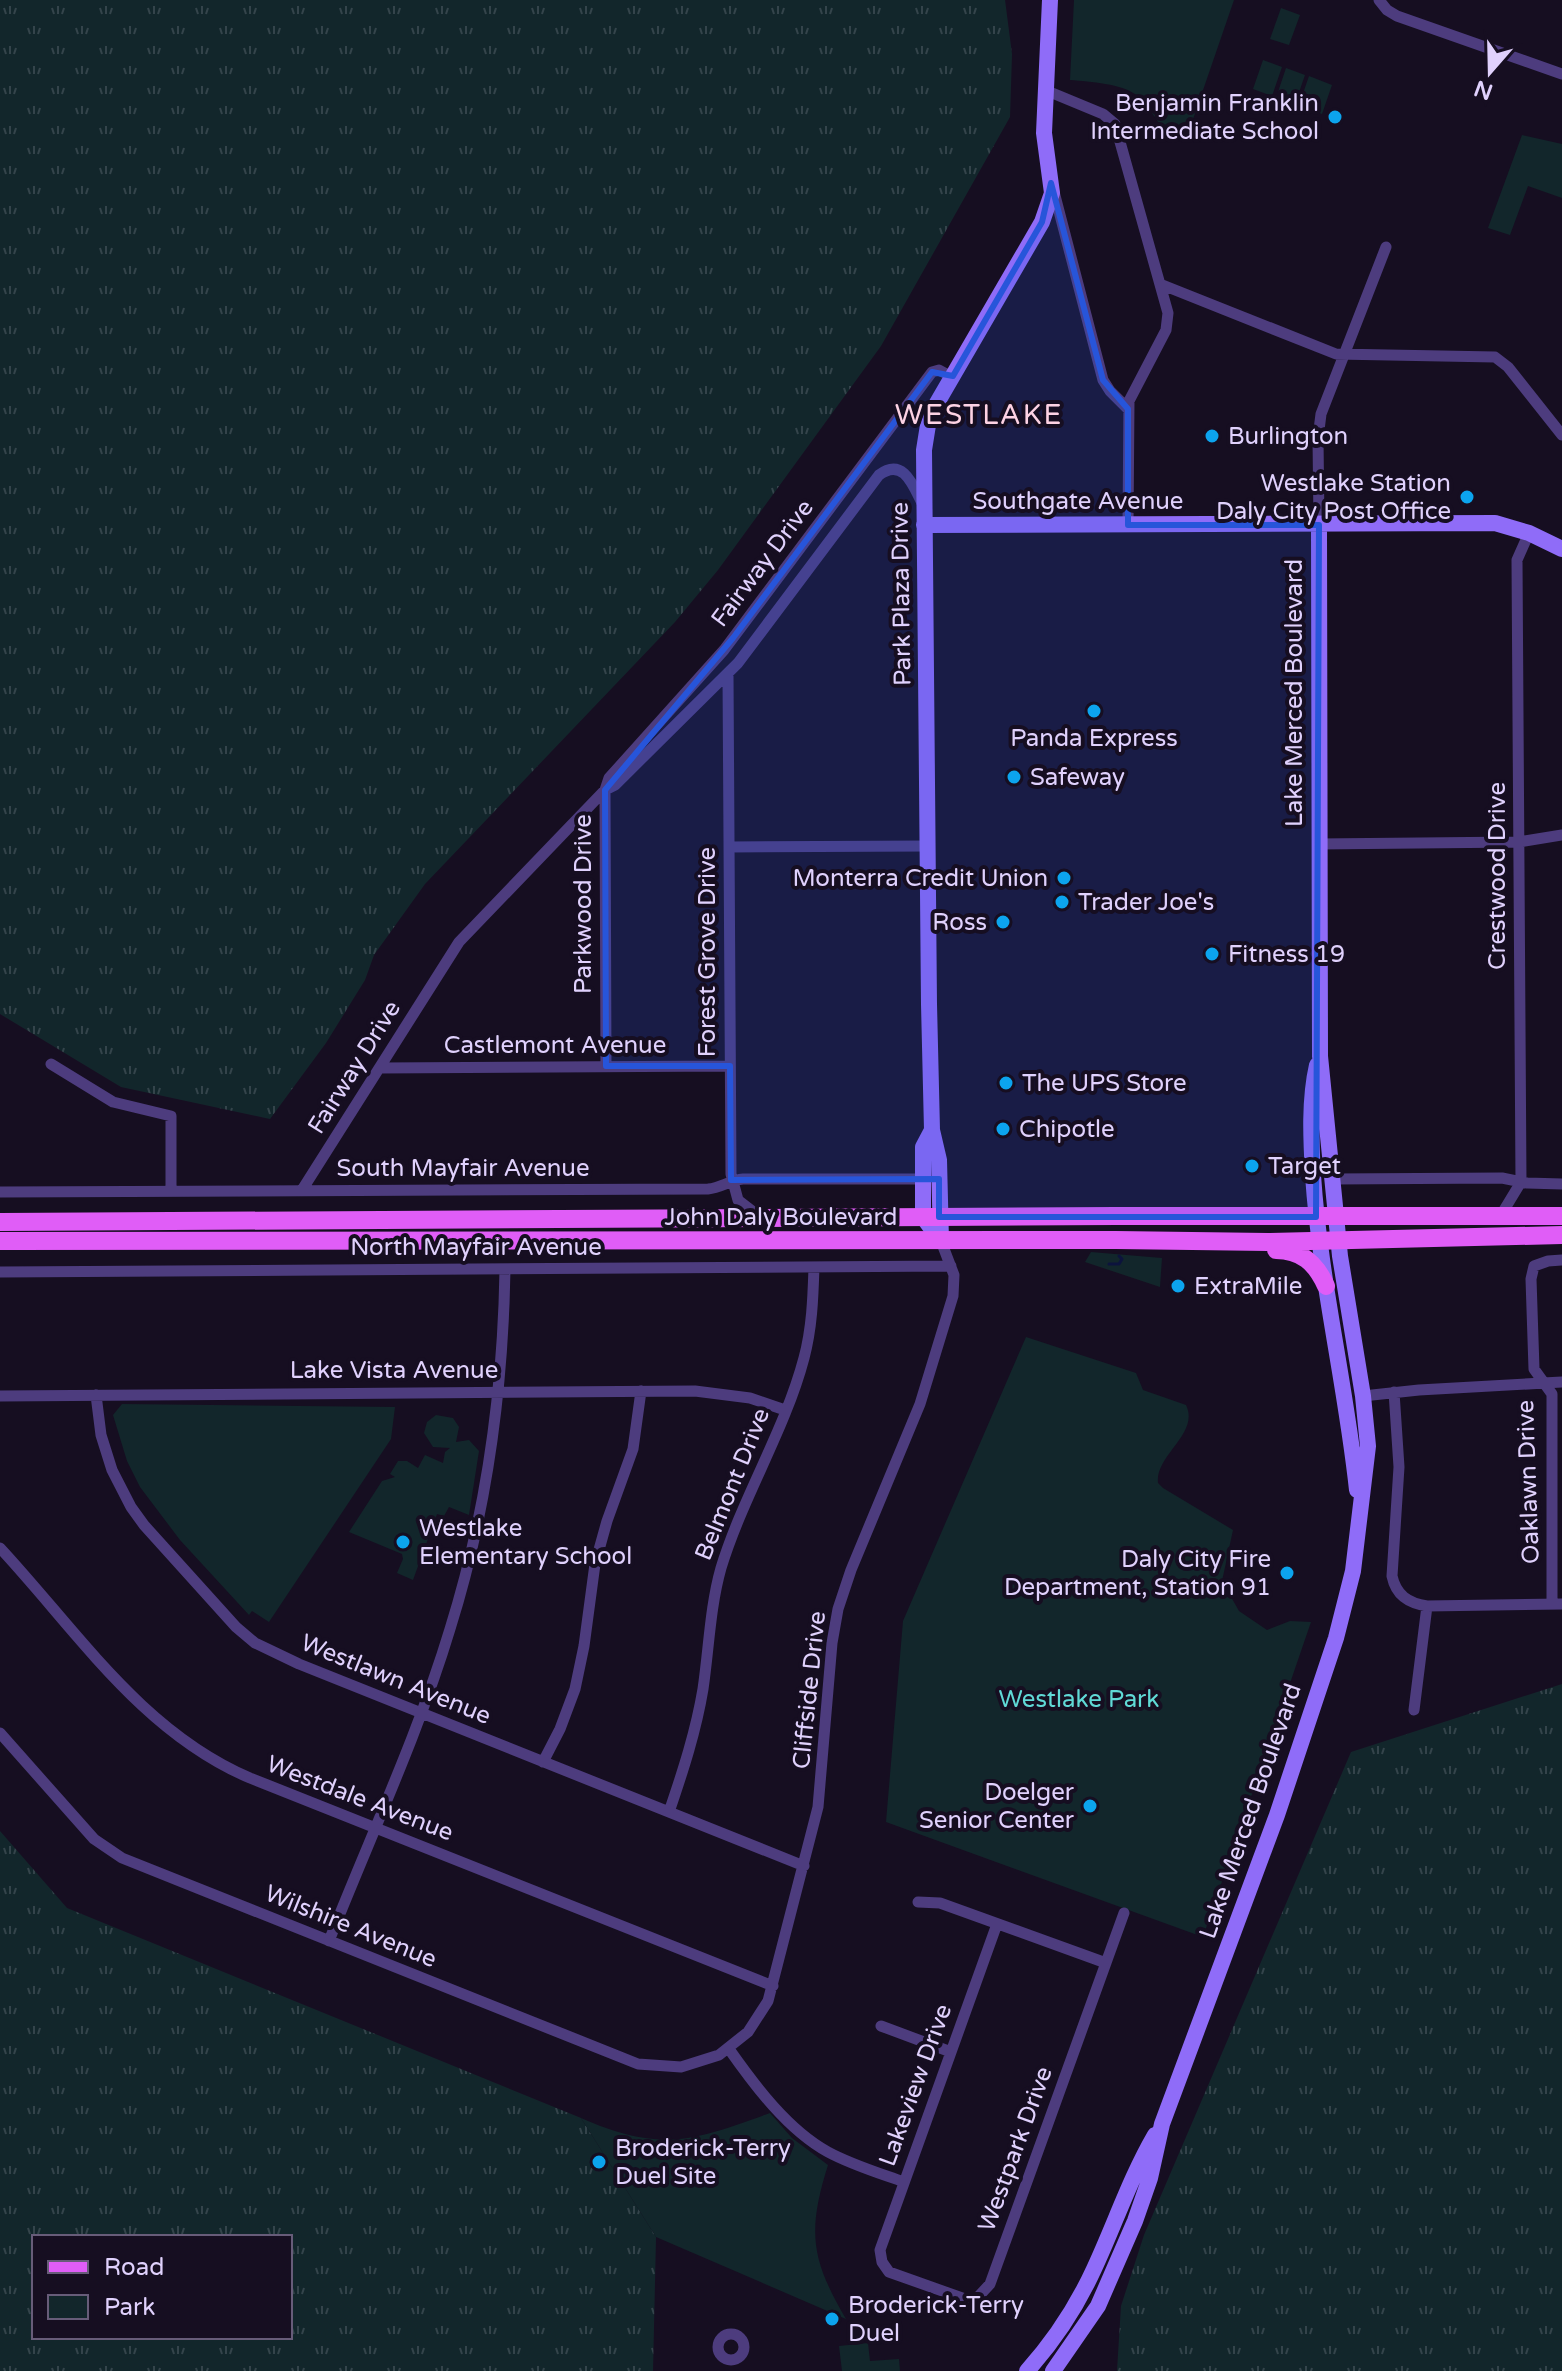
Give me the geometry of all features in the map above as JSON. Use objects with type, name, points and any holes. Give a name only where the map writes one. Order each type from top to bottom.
[{"type":"main road","name":"John Daly Boulevard","points":[[0,1222],[1562,1216]]},
{"type":"main road","name":"John Daly Boulevard","points":[[0,1241],[1171,1242],[1562,1235]]},
{"type":"main road","points":[[1171,1242],[1200,1251],[1290,1251],[1313,1264],[1326,1286]]},
{"type":"street","name":"Park Plaza Drive","points":[[931,1217],[939,1160],[932,1130],[924,450],[928,425],[952,377],[1051,202],[1044,146],[1050,0]]},
{"type":"street","points":[[1379,0],[1397,16],[1562,74]]},
{"type":"street","points":[[1045,90],[1110,118],[1118,131],[1168,313],[1168,324],[1131,394],[1128,409],[1128,525]]},
{"type":"street","points":[[1051,183],[1106,386],[1128,409]]},
{"type":"street","name":"Lake Merced Boulevard","points":[[1053,2371],[1086,2326],[1114,2275],[1147,2189],[1162,2124],[1263,1853],[1336,1638],[1353,1571],[1368,1454],[1363,1396],[1338,1241],[1320,1056],[1320,422],[1386,247]]},
{"type":"street","points":[[1160,284],[1329,352],[1345,355],[1495,357],[1508,367],[1560,432]]},
{"type":"street","name":"Fairway Drive","points":[[605,790],[609,778],[733,638],[932,372],[939,370],[952,377]]},
{"type":"street","name":"Fairway Drive","points":[[302,1190],[459,942],[605,790],[615,785],[728,674],[879,475],[895,469],[906,474],[923,507]]},
{"type":"street","name":"Southgate Avenue","points":[[924,525],[1495,523],[1529,533],[1562,549]]},
{"type":"street","name":"Crestwood Drive","points":[[1521,1182],[1517,560],[1529,533]]},
{"type":"street","name":"Forest Grove Drive","points":[[728,674],[731,1180]]},
{"type":"street","name":"Parkwood Drive","points":[[605,790],[606,1066]]},
{"type":"street","points":[[1318,844],[1519,842],[1562,835]]},
{"type":"street","points":[[729,847],[929,846]]},
{"type":"street","name":"Lake Merced Boulevard","points":[[1320,1056],[1313,1084],[1312,1161],[1316,1217],[1351,1434],[1359,1508]]},
{"type":"street","points":[[51,1064],[113,1102],[171,1116],[171,1191]]},
{"type":"street","name":"Castlemont Avenue","points":[[380,1068],[730,1066]]},
{"type":"street","name":"Park Plaza Drive","points":[[932,1130],[923,1147],[923,1179],[931,1217],[941,1241]]},
{"type":"street","points":[[1333,1179],[1502,1178],[1562,1184]]},
{"type":"street","name":"South Mayfair Avenue","points":[[0,1192],[708,1189],[731,1180],[923,1179]]},
{"type":"street","points":[[731,1180],[738,1200],[760,1218]]},
{"type":"street","points":[[1501,1215],[1521,1182]]},
{"type":"street","name":"Cliffside Drive","points":[[729,2049],[757,2022],[773,1986],[818,1807],[832,1643],[838,1609],[929,1381],[953,1296],[954,1275],[941,1241]]},
{"type":"street","name":"Oaklawn Drive","points":[[1557,1604],[1552,1394],[1534,1369],[1531,1279],[1534,1266],[1562,1260]]},
{"type":"street","name":"North Mayfair Avenue","points":[[0,1272],[951,1266]]},
{"type":"street","name":"Belmont Drive","points":[[669,1812],[700,1707],[712,1612],[721,1571],[735,1527],[800,1373],[813,1310],[814,1267]]},
{"type":"street","points":[[329,1941],[450,1631],[478,1528],[499,1391],[505,1269]]},
{"type":"street","points":[[1342,1380],[1363,1396],[1562,1382]]},
{"type":"street","points":[[543,1762],[575,1689],[595,1564],[633,1449],[641,1391]]},
{"type":"street","name":"Lake Vista Avenue","points":[[0,1396],[641,1391],[723,1393],[758,1400],[785,1410]]},
{"type":"street","points":[[1394,1392],[1399,1467],[1394,1585],[1405,1598],[1427,1606],[1557,1604]]},
{"type":"street","name":"Westlawn Avenue","points":[[96,1395],[106,1453],[126,1498],[144,1525],[220,1611],[255,1643],[276,1655],[804,1866]]},
{"type":"street","points":[[1351,1434],[1356,1405],[1363,1396]]},
{"type":"street","name":"Westdale Avenue","points":[[0,1548],[128,1694],[171,1733],[204,1756],[235,1772],[773,1986]]},
{"type":"street","points":[[1414,1710],[1427,1606]]},
{"type":"street","name":"Wilshire Avenue","points":[[0,1733],[82,1826],[108,1850],[138,1864],[638,2064],[681,2067],[707,2060],[729,2049]]},
{"type":"street","points":[[918,1902],[940,1903],[1106,1963]]},
{"type":"street","name":"Westpark Drive","points":[[882,2262],[895,2275],[959,2298],[978,2297],[987,2289],[1124,1913]]},
{"type":"street","name":"Lakeview Drive","points":[[882,2262],[882,2244],[997,1924]]},
{"type":"street","points":[[881,2026],[951,2052]]},
{"type":"street","points":[[729,2049],[777,2108],[813,2143],[839,2158],[904,2182]]},
{"type":"street","name":"Lake Merced Boulevard","points":[[1033,2369],[1085,2289],[1135,2171],[1162,2124]]},
{"type":"highlighted area","points":[[1051,183],[1103,380],[1128,409],[1128,525],[1319,525],[1316,1217],[939,1217],[939,1179],[731,1180],[730,1066],[606,1066],[605,790],[733,638],[932,372],[953,376],[1042,222]]},
{"type":"green space","points":[[0,0],[1005,0],[1012,54],[1010,117],[881,346],[718,570],[675,622],[425,884],[374,955],[365,980],[326,1043],[270,1119],[121,1087],[0,1014]]},
{"type":"green space","points":[[1074,0],[1234,0],[1190,128],[1183,137],[1162,127],[1144,102],[1131,92],[1106,84],[1070,80]]},
{"type":"green space","points":[[1281,8],[1300,15],[1289,45],[1270,39]]},
{"type":"green space","points":[[1263,60],[1282,67],[1272,96],[1253,89]]},
{"type":"green space","points":[[1286,68],[1305,75],[1295,104],[1276,98]]},
{"type":"green space","points":[[1309,76],[1332,85],[1322,114],[1299,105]]},
{"type":"green space","points":[[1522,135],[1562,144],[1562,198],[1528,186],[1510,235],[1488,228]]},
{"type":"green space","points":[[1091,1252],[1162,1258],[1160,1287],[1085,1262]]},
{"type":"green space","name":"Westlake Park","points":[[1026,1337],[1136,1373],[1143,1390],[1186,1405],[1189,1416],[1187,1425],[1163,1463],[1158,1483],[1233,1530],[1222,1581],[1239,1611],[1267,1630],[1290,1621],[1311,1622],[1203,1937],[886,1822],[903,1621]]},
{"type":"green space","points":[[122,1404],[395,1407],[391,1439],[269,1622],[252,1611],[249,1615],[180,1540],[140,1487],[127,1461],[113,1415]]},
{"type":"green space","points":[[436,1415],[453,1418],[459,1427],[456,1442],[469,1440],[479,1451],[469,1515],[449,1507],[444,1516],[437,1514],[413,1580],[397,1573],[402,1554],[349,1532],[382,1481],[395,1477],[390,1474],[398,1461],[407,1461],[418,1468],[425,1455],[443,1463],[445,1452],[450,1448],[433,1447],[424,1433],[427,1422]]},
{"type":"green space","points":[[1562,1684],[1562,2371],[1117,2371],[1121,2306],[1144,2235],[1351,1752]]},
{"type":"green space","points":[[0,1831],[67,1908],[581,2118],[656,2237],[653,2371],[0,2371]]},
{"type":"green space","points":[[770,2113],[792,2138],[828,2165],[817,2209],[816,2245],[825,2279],[846,2319],[656,2237],[581,2118],[633,2136],[676,2139],[719,2131]]},
{"type":"green space","points":[[868,2343],[870,2361],[899,2359],[900,2371],[842,2371],[839,2346]]},
{"type":"waterway","points":[[1109,1264],[1119,1264],[1122,1259],[1119,1256]]},
{"type":"place","name":"Benjamin Franklin Intermediate School","points":[[1335,117]]},
{"type":"place","name":"Burlington","points":[[1212,436]]},
{"type":"place","name":"Westlake Station Daly City Post Office","points":[[1467,497]]},
{"type":"place","name":"Panda Express","points":[[1094,711]]},
{"type":"place","name":"Safeway","points":[[1014,777]]},
{"type":"place","name":"Monterra Credit Union","points":[[1064,878]]},
{"type":"place","name":"Trader Joe's","points":[[1062,902]]},
{"type":"place","name":"Ross","points":[[1003,922]]},
{"type":"place","name":"Fitness 19","points":[[1212,954]]},
{"type":"place","name":"The UPS Store","points":[[1006,1083]]},
{"type":"place","name":"Chipotle","points":[[1003,1129]]},
{"type":"place","name":"Target","points":[[1252,1166]]},
{"type":"place","name":"ExtraMile","points":[[1178,1286]]},
{"type":"place","name":"Westlake Elementary School","points":[[403,1542]]},
{"type":"place","name":"Daly City Fire Department, Station 91","points":[[1287,1573]]},
{"type":"place","name":"Doelger Senior Center","points":[[1090,1806]]},
{"type":"place","name":"Broderick-Terry Duel Site","points":[[599,2162]]},
{"type":"place","name":"Broderick-Terry Duel","points":[[832,2319]]},
{"type":"district","name":"WESTLAKE","points":[[979,414]]}]
